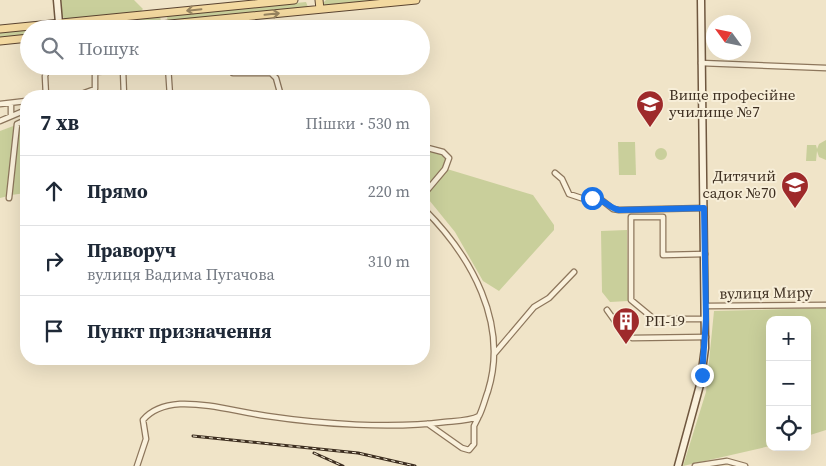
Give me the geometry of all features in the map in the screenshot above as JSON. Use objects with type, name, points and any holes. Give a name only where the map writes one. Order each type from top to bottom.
[{"type":"main road","points":[[108,20],[294,0]]},
{"type":"main road","points":[[319,0],[320,9]]},
{"type":"main road","points":[[220,20],[416,0]]},
{"type":"main road","points":[[164,13],[165,20]]},
{"type":"main road","points":[[0,29],[20,28]]},
{"type":"main road","points":[[0,41],[20,39]]},
{"type":"street","points":[[57,0],[59,20]]},
{"type":"street","points":[[678,466],[702,375],[706,337],[701,0]]},
{"type":"street","points":[[701,63],[826,68]]},
{"type":"street","points":[[45,75],[45,90]]},
{"type":"street","points":[[92,90],[95,89],[95,75]]},
{"type":"street","points":[[122,75],[124,90]]},
{"type":"street","points":[[168,75],[169,90]]},
{"type":"street","points":[[274,75],[279,90]]},
{"type":"street","points":[[0,104],[20,102]]},
{"type":"street","points":[[11,103],[11,116]]},
{"type":"street","points":[[0,121],[20,112]]},
{"type":"street","points":[[9,198],[17,124],[20,123]]},
{"type":"street","points":[[430,148],[444,152],[449,158],[444,169],[430,186]]},
{"type":"street","points":[[555,174],[562,179],[569,194],[581,198],[599,198],[613,209],[704,208]]},
{"type":"street","points":[[428,424],[462,448],[469,450],[474,444],[474,426],[493,373],[495,353],[487,310],[476,276],[457,247],[430,216]]},
{"type":"street","points":[[705,254],[663,255],[663,218],[631,217],[631,300],[654,319],[706,319]]},
{"type":"street","points":[[495,353],[534,307],[549,298],[574,272]]},
{"type":"street","name":"вулиця Миру","points":[[706,306],[826,304]]},
{"type":"street","points":[[607,310],[622,331],[632,338],[706,337]]},
{"type":"street","points":[[137,466],[146,439],[142,420],[148,413],[163,406],[191,404],[267,416],[323,422],[428,424],[479,416]]},
{"type":"street","points":[[695,466],[727,461],[745,466]]},
{"type":"green space","points":[[59,0],[134,0],[143,9],[140,12],[66,20],[61,15]]},
{"type":"green space","points":[[326,0],[379,0],[326,7],[323,3]]},
{"type":"green space","points":[[306,2],[308,7],[178,20],[168,20],[168,16]]},
{"type":"green space","points":[[158,16],[161,19],[160,20],[122,20]]},
{"type":"green space","points":[[20,31],[20,37],[0,38],[0,32]]},
{"type":"green space","points":[[20,124],[20,194],[11,195],[12,177],[18,125]]},
{"type":"green space","points":[[16,125],[8,196],[0,198],[0,131]]},
{"type":"green space","points":[[826,140],[826,160],[819,157],[817,151],[816,161],[806,161],[807,145],[816,145],[817,149],[819,144]]},
{"type":"green space","points":[[618,142],[635,142],[636,175],[619,175]]},
{"type":"green space","points":[[659,148],[663,148],[667,154],[663,160],[659,160],[655,156],[655,152]]},
{"type":"green space","points":[[430,150],[447,157],[440,172],[430,184]]},
{"type":"green space","points":[[447,169],[533,195],[554,225],[554,230],[499,291],[483,281],[455,232],[430,201],[430,189]]},
{"type":"green space","points":[[627,230],[628,301],[610,302],[602,292],[601,231]]},
{"type":"green space","points":[[826,308],[826,430],[811,435],[811,316],[766,316],[766,447],[683,466],[706,392],[714,311]]},
{"type":"railway","points":[[193,436],[358,453],[415,466]]},
{"type":"railway","points":[[314,453],[343,466]]},
{"type":"place","name":"Вище професійне училище №7","points":[[650,128]]},
{"type":"place","name":"Дитячий садок №70","points":[[795,209]]},
{"type":"place","name":"РП-19","points":[[626,345]]},
{"type":"route","points":[[592,198],[599,198],[613,209],[619,210],[704,208],[706,319],[702,375]]}]
